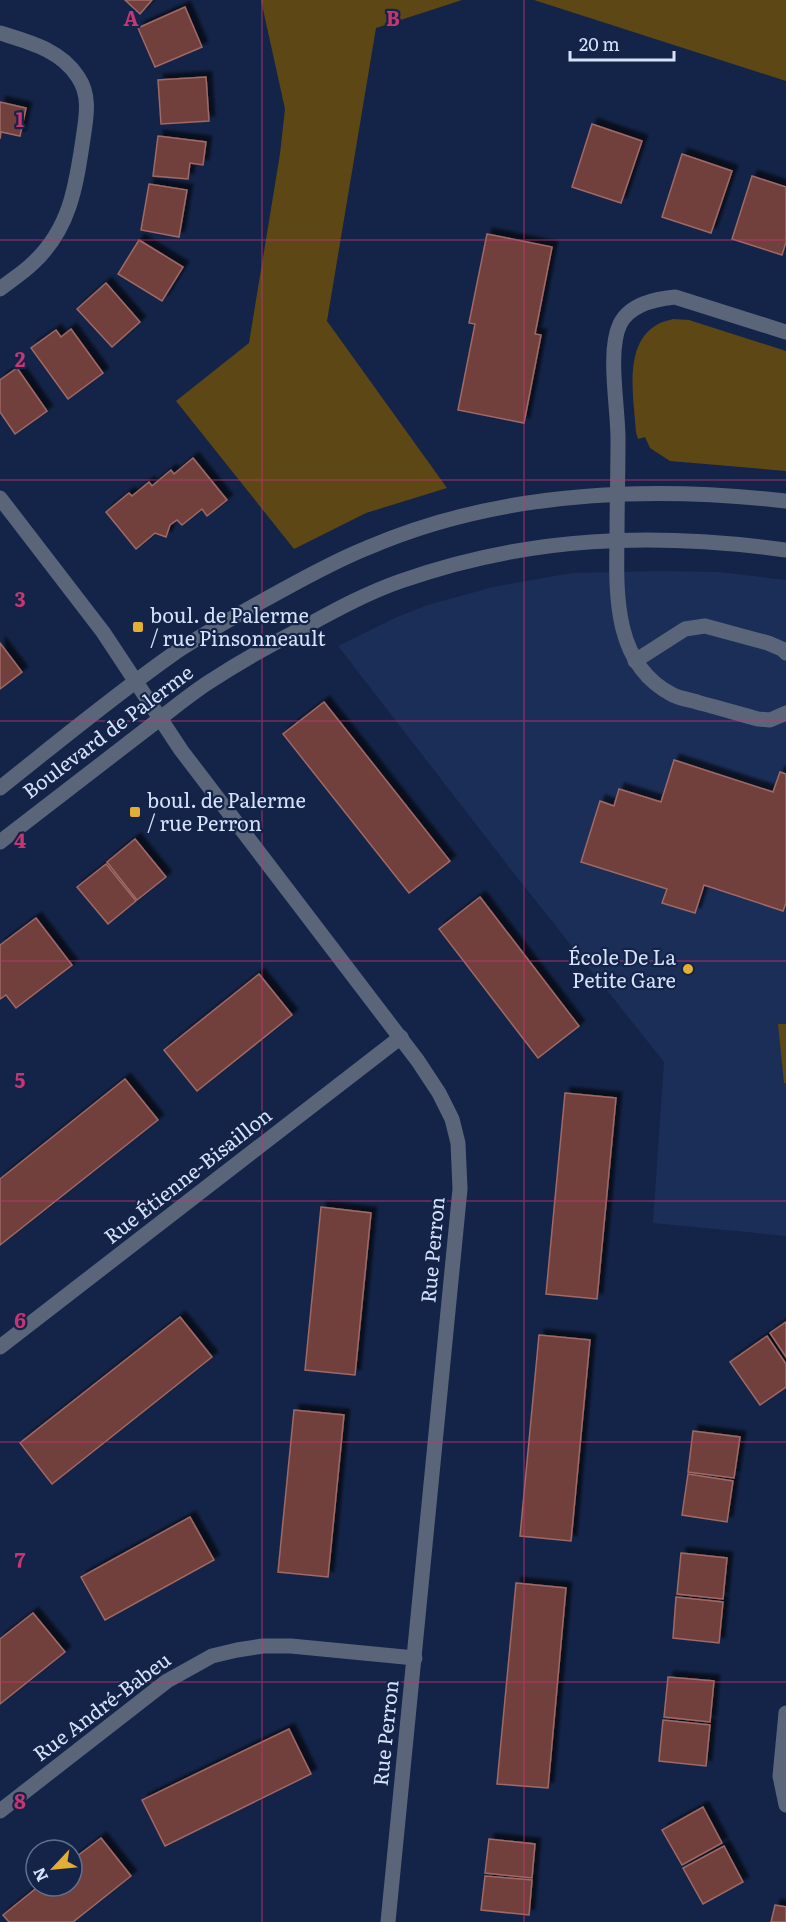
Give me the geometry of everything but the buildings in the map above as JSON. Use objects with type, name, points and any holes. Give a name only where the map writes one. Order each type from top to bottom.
[{"type":"street","points":[[0,33],[36,45],[54,54],[78,75],[84,88],[87,115],[75,190],[66,218],[50,243],[33,263],[0,289]]},
{"type":"street","points":[[786,332],[675,297],[658,298],[641,304],[628,313],[621,322],[615,338],[616,586],[621,622],[635,661],[653,682],[675,696],[758,719],[770,720],[786,713]]},
{"type":"street","name":"Boulevard de Palerme","points":[[0,788],[177,652],[301,580],[368,547],[417,530],[484,512],[544,501],[617,493],[679,492],[786,501]]},
{"type":"street","name":"Rue Perron","points":[[0,498],[103,632],[181,750],[401,1037],[439,1093],[452,1119],[458,1143],[460,1189],[388,1922]]},
{"type":"street","name":"Boulevard de Palerme","points":[[0,842],[210,681],[339,609],[400,581],[498,553],[549,544],[650,538],[719,542],[786,550]]},
{"type":"street","points":[[635,661],[685,629],[705,626],[768,643],[786,653]]},
{"type":"street","name":"Rue Étienne-Bisaillon","points":[[0,1347],[401,1037]]},
{"type":"street","name":"Rue André-Babeu","points":[[0,1811],[167,1681],[212,1656],[264,1646],[291,1646],[415,1658]]},
{"type":"street","points":[[786,1713],[780,1776],[786,1804]]},
{"type":"shaded area","points":[[261,0],[462,0],[376,28],[327,321],[447,488],[366,513],[294,549],[176,401],[249,343],[280,154],[285,109]]},
{"type":"shaded area","points":[[534,0],[786,0],[786,81]]},
{"type":"shaded area","points":[[673,319],[689,320],[786,351],[786,471],[670,461],[650,448],[645,437],[638,439],[633,374],[638,346],[655,326]]},
{"type":"shaded area","name":"École De La Petite Gare","points":[[719,572],[786,580],[786,1236],[653,1223],[664,1062],[338,646],[397,617],[428,605],[493,587],[572,573]]},
{"type":"shaded area","points":[[778,1024],[786,1024],[786,1083],[784,1083]]},
{"type":"place","name":"boul. de Palerme / rue Pinsonneault","points":[[138,627]]},
{"type":"place","name":"boul. de Palerme / rue Perron","points":[[135,812]]},
{"type":"place","name":"École De La Petite Gare","points":[[688,969]]}]
